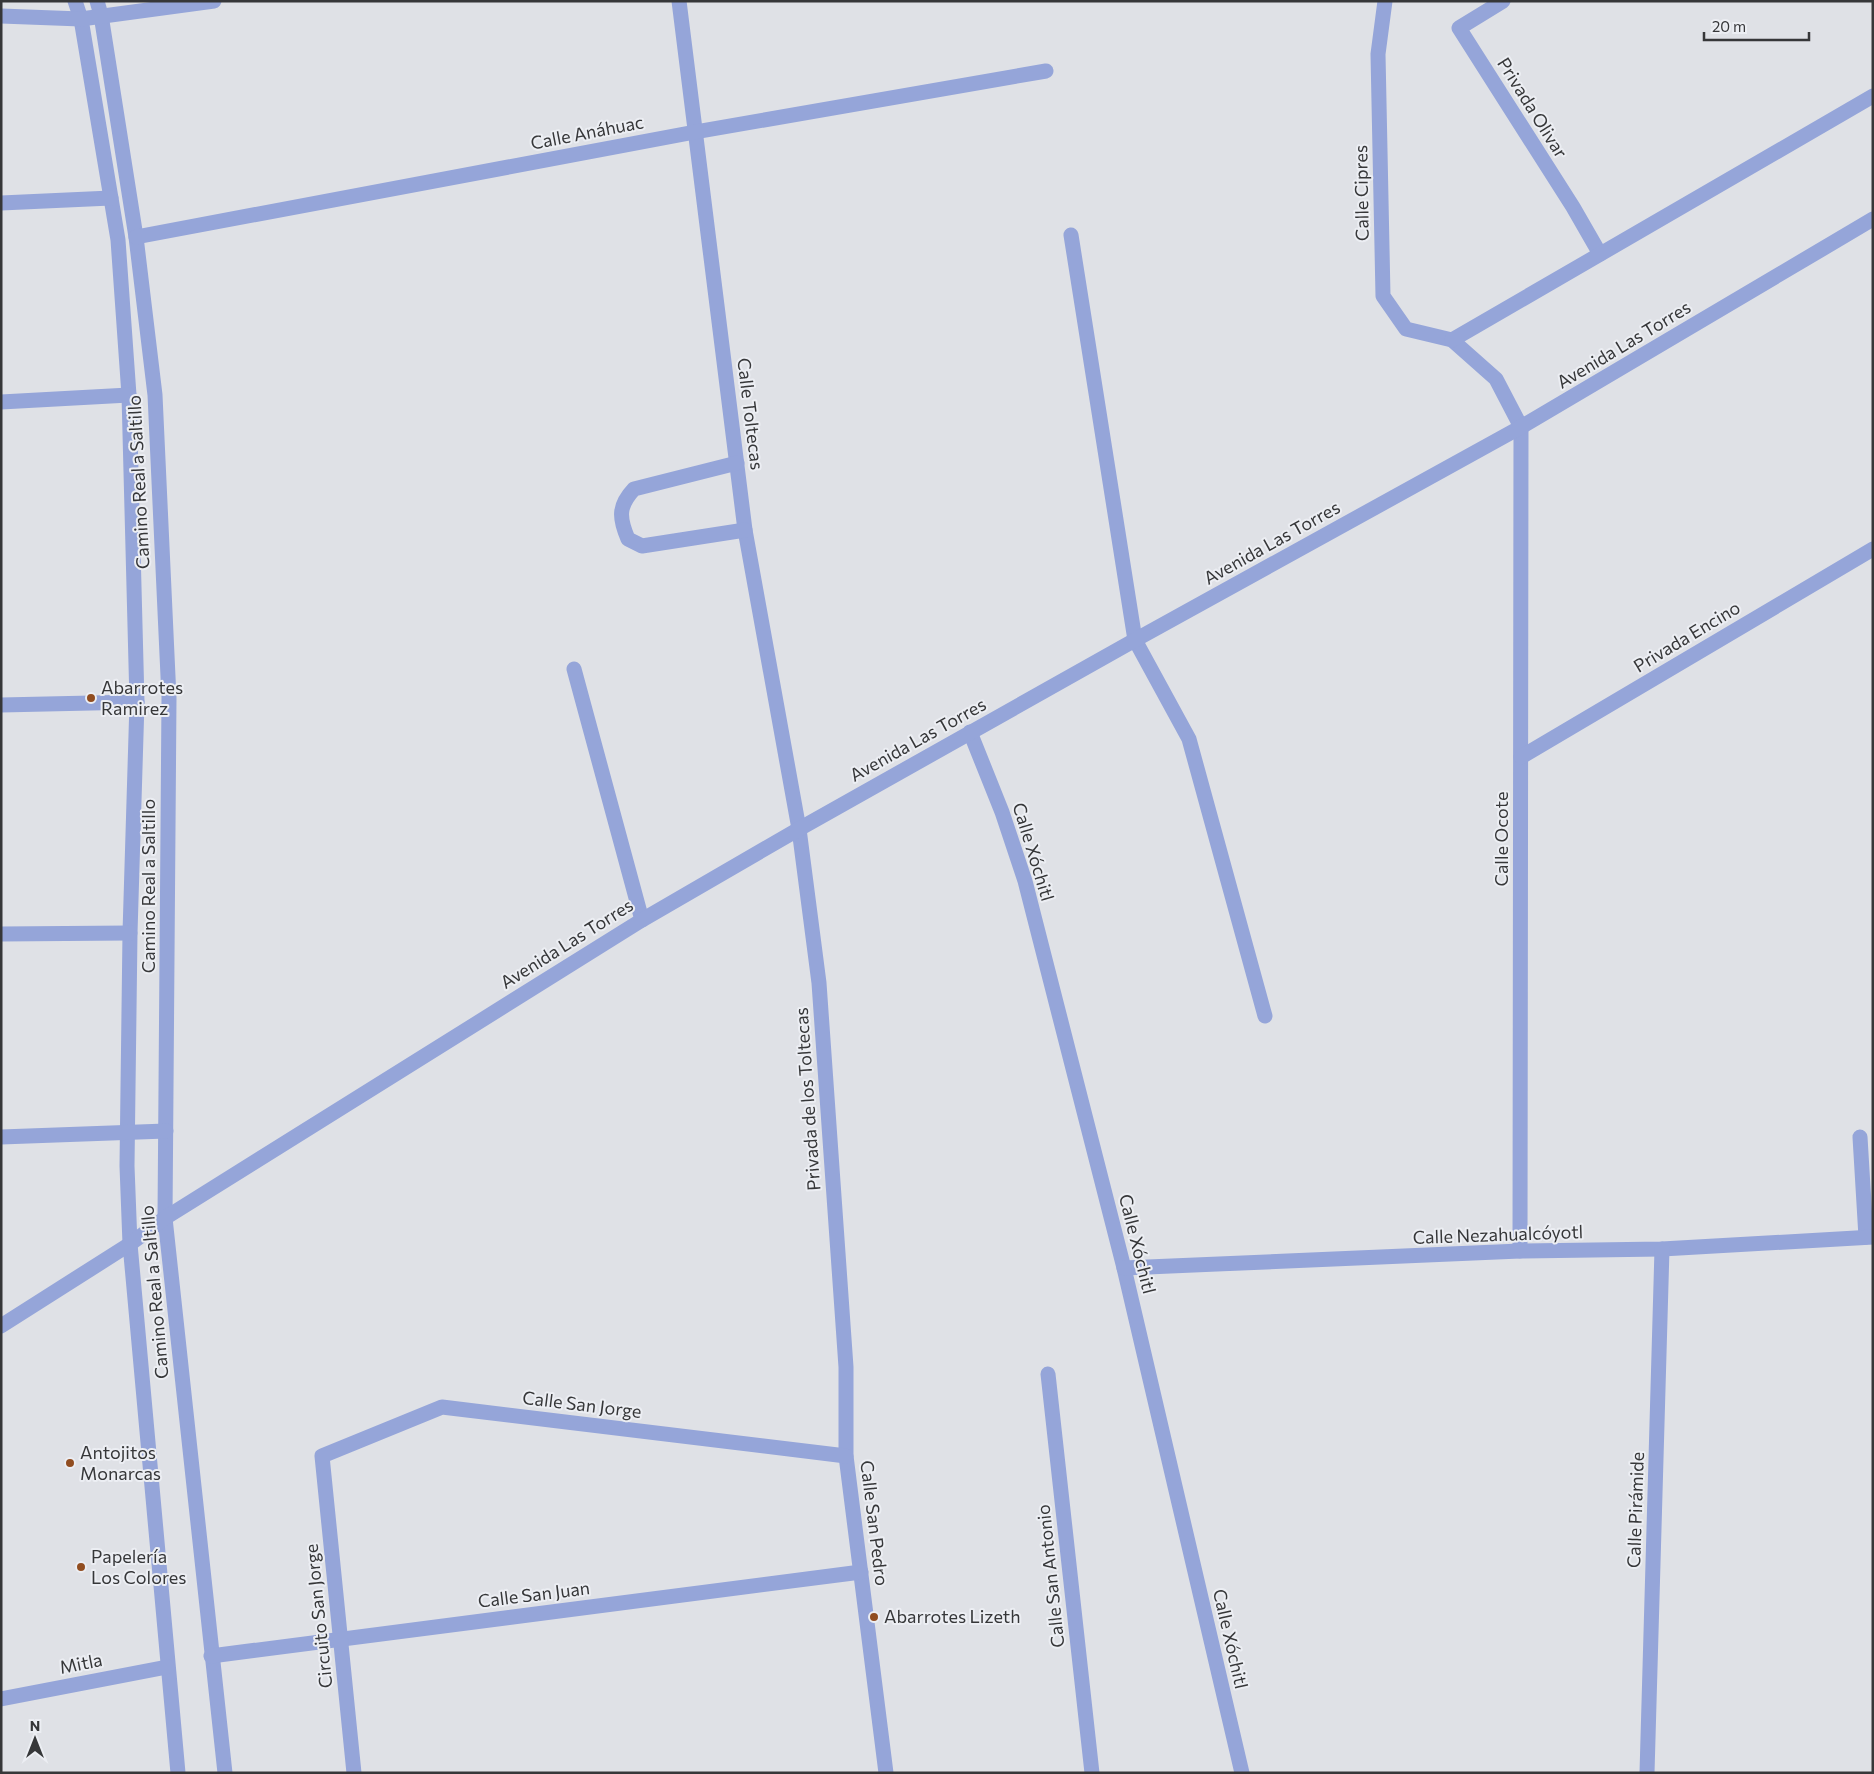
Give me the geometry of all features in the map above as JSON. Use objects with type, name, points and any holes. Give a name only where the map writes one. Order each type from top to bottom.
[{"type":"street","name":"Camino Real a Saltillo","points":[[75,1],[81,19],[118,240],[129,395],[137,702],[130,933],[128,1132],[130,1244],[178,1773]]},
{"type":"street","points":[[1,16],[81,19],[99,8],[214,1]]},
{"type":"street","name":"Calle Toltecas","points":[[679,1],[745,530],[799,829]]},
{"type":"street","name":"Calle Cipres","points":[[1385,1],[1378,54],[1384,296],[1406,329],[1452,340]]},
{"type":"street","name":"Privada Olivar","points":[[1503,1],[1459,28],[1573,207],[1600,254]]},
{"type":"street","name":"Camino Real a Saltillo","points":[[99,8],[136,237],[154,395],[169,698],[165,1218],[225,1773]]},
{"type":"street","name":"Calle Anáhuac","points":[[136,237],[695,132],[1046,70]]},
{"type":"street","points":[[1521,427],[1496,379],[1452,340],[1873,96]]},
{"type":"street","points":[[1,203],[111,198]]},
{"type":"street","name":"Avenida Las Torres","points":[[1,1326],[130,1244],[165,1218],[642,920],[970,732],[1521,427],[1873,219]]},
{"type":"street","points":[[1071,235],[1135,640],[1189,739],[1264,1016]]},
{"type":"street","points":[[1,402],[129,395]]},
{"type":"street","name":"Calle Ocote","points":[[1520,1251],[1521,427]]},
{"type":"street","points":[[737,463],[634,489],[624,499],[620,521],[628,539],[642,546],[745,530]]},
{"type":"street","name":"Privada Encino","points":[[1521,758],[1873,549]]},
{"type":"street","points":[[574,669],[642,920]]},
{"type":"street","points":[[1,706],[137,702]]},
{"type":"street","name":"Calle Xóchitl","points":[[970,732],[1002,812],[1024,880],[1124,1268],[1242,1773]]},
{"type":"street","name":"Privada de los Toltecas","points":[[799,829],[819,983],[846,1367]]},
{"type":"street","points":[[1,934],[130,933]]},
{"type":"street","points":[[1,1137],[166,1131]]},
{"type":"street","points":[[1860,1136],[1869,1237]]},
{"type":"street","name":"Calle Nezahualcóyotl","points":[[1124,1268],[1520,1251],[1662,1249],[1869,1237]]},
{"type":"street","name":"Calle Pirámide","points":[[1646,1773],[1662,1249]]},
{"type":"street","name":"Calle San Pedro","points":[[846,1367],[846,1456],[886,1773]]},
{"type":"street","name":"Calle San Antonio","points":[[1048,1374],[1092,1773]]},
{"type":"street","name":"Calle San Jorge","points":[[322,1456],[442,1407],[846,1456]]},
{"type":"street","name":"Circuito San Jorge","points":[[322,1456],[354,1773]]},
{"type":"street","name":"Calle San Juan","points":[[211,1656],[861,1572]]},
{"type":"street","name":"Mitla","points":[[1,1699],[167,1667]]},
{"type":"place","name":"Abarrotes Ramirez","points":[[91,698]]},
{"type":"place","name":"Antojitos Monarcas","points":[[70,1463]]},
{"type":"place","name":"Papelería Los Colores","points":[[81,1567]]},
{"type":"place","name":"Abarrotes Lizeth","points":[[874,1617]]}]
